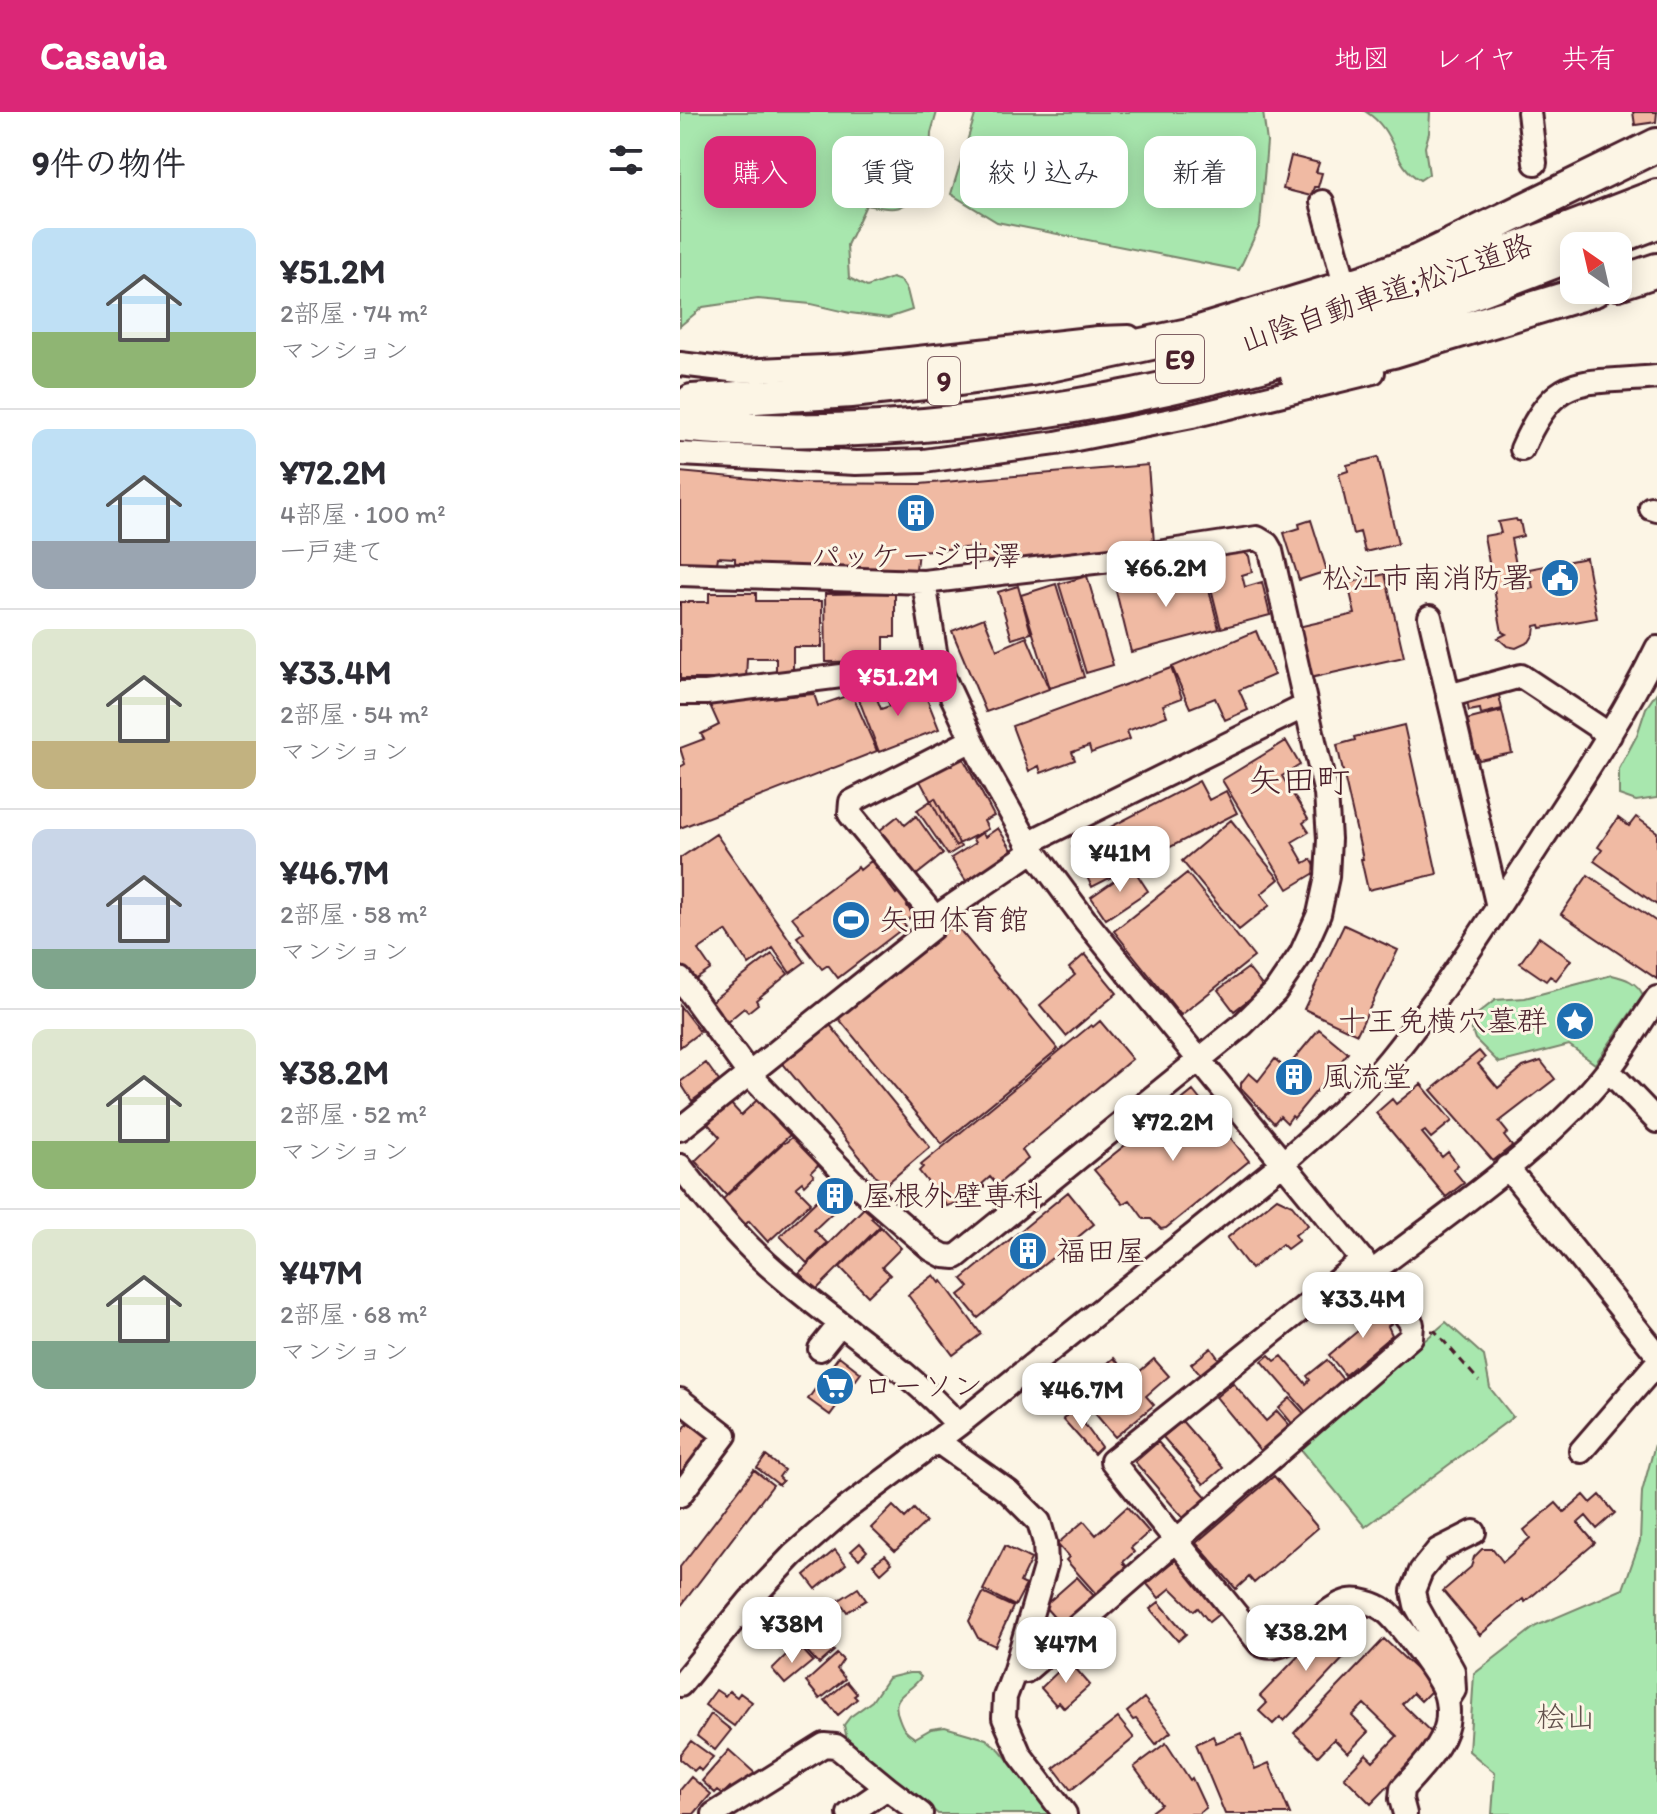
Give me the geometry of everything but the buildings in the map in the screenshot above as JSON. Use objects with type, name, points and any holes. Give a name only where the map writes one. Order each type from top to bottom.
[{"type":"highway","name":"9","points":[[684,409],[1031,369],[1193,334],[1346,288],[1466,240],[1546,196],[1657,145]]},
{"type":"highway","name":"山陰自動車道;松江道路","points":[[684,409],[953,397],[1066,383],[1163,363],[1253,341],[1343,313],[1657,196]]},
{"type":"highway","points":[[1631,232],[1657,222]]},
{"type":"highway","name":"山陰自動車道;松江道路","points":[[684,409],[779,429],[870,428],[1069,407],[1261,365],[1352,336],[1560,259]]},
{"type":"highway","points":[[1632,278],[1657,270]]},
{"type":"highway","name":"9","points":[[870,428],[955,430],[1082,417],[1393,351],[1560,301]]},
{"type":"street","points":[[1529,112],[1535,163]]},
{"type":"street","points":[[1322,202],[1346,288]]},
{"type":"street","points":[[680,454],[856,463],[924,461],[1056,443],[1192,416],[1396,366],[1484,325]]},
{"type":"street","points":[[680,364],[739,371],[846,366],[1098,338],[1193,334]]},
{"type":"street","points":[[1522,449],[1539,413],[1553,396],[1563,390],[1585,383],[1657,377]]},
{"type":"street","points":[[680,574],[924,582],[1111,560],[1257,538],[1267,544],[1271,551],[1326,794],[1329,839],[1327,877],[1319,914],[1301,954],[1275,992],[1242,1025],[956,1257],[944,1256],[931,1249],[851,1180],[750,1075],[680,979]]},
{"type":"street","points":[[924,582],[937,664],[972,740],[1030,847],[1076,910],[1284,1162],[1412,1324],[1411,1337],[1026,1671],[1014,1673]]},
{"type":"street","points":[[1430,617],[1498,907]]},
{"type":"street","points":[[680,1685],[750,1600],[793,1555],[843,1511],[958,1425],[1284,1162],[1329,1123],[1387,1063],[1432,1005],[1610,735],[1657,648]]},
{"type":"street","points":[[680,693],[706,693],[937,664]]},
{"type":"street","points":[[1448,696],[1521,676],[1610,735]]},
{"type":"street","points":[[680,1129],[932,928],[942,913],[1058,826],[1305,706]]},
{"type":"street","points":[[937,920],[850,814],[851,802],[972,740]]},
{"type":"street","points":[[1405,1814],[1402,1789],[1442,1739],[1447,1723],[1447,1701],[1439,1681],[1384,1609],[1352,1600],[1337,1606],[1289,1642],[1266,1647],[1251,1634],[1112,1461],[1367,1266],[1507,1167],[1559,1122],[1608,1070],[1657,998]]},
{"type":"street","points":[[1608,1070],[1657,1121]]},
{"type":"street","points":[[680,1166],[710,1205],[750,1248],[935,1400],[958,1425]]},
{"type":"street","points":[[1507,1167],[1657,1354]]},
{"type":"street","points":[[820,1349],[840,1324]]},
{"type":"street","points":[[1581,1451],[1657,1363]]},
{"type":"street","points":[[680,1400],[725,1435],[680,1495]]},
{"type":"street","points":[[937,1441],[1009,1492],[1039,1522],[1045,1543],[1046,1564],[1005,1697],[1004,1718],[1020,1755],[1065,1814]]},
{"type":"street","points":[[1447,1701],[1454,1690],[1453,1671],[1416,1605],[1413,1591],[1421,1571],[1438,1550],[1474,1532]]},
{"type":"street","points":[[714,1814],[824,1745],[836,1746],[921,1814]]},
{"type":"street","points":[[849,1814],[887,1788]]},
{"type":"path","points":[[1435,1331],[1479,1381]]},
{"type":"green space","points":[[680,112],[937,112],[931,136],[832,136],[832,208],[865,208],[847,245],[849,278],[867,287],[892,278],[901,281],[907,290],[912,310],[888,318],[811,304],[758,299],[703,307],[680,326]]},
{"type":"green space","points":[[976,112],[1263,112],[1267,142],[1260,225],[1239,270],[997,222],[974,208],[1128,208],[1128,136],[969,136]]},
{"type":"green space","points":[[1366,112],[1430,112],[1425,147],[1429,174],[1420,180],[1411,174],[1384,129]]},
{"type":"green space","points":[[960,164],[960,199],[951,194]]},
{"type":"green space","points":[[1657,692],[1657,798],[1636,801],[1619,795],[1619,769],[1637,735],[1646,708]]},
{"type":"green space","points":[[1612,975],[1630,981],[1643,995],[1595,1064],[1569,1045],[1499,1063],[1475,1039],[1469,1021],[1495,1000],[1525,998]]},
{"type":"green space","points":[[1446,1322],[1484,1356],[1490,1388],[1513,1417],[1365,1527],[1300,1448]]},
{"type":"green space","name":"桧山","points":[[1657,1437],[1657,1814],[1492,1814],[1495,1773],[1469,1751],[1474,1674],[1536,1626],[1623,1589],[1640,1541],[1642,1492]]},
{"type":"green space","points":[[917,1673],[921,1677],[898,1699],[899,1718],[907,1732],[915,1738],[931,1729],[945,1727],[986,1739],[1000,1750],[1052,1814],[938,1814],[847,1739],[844,1725],[850,1717],[872,1701],[888,1678]]},
{"type":"place","name":"パッケージ中澤","points":[[916,513]]},
{"type":"place","name":"松江市南消防署","points":[[1560,578]]},
{"type":"place","name":"矢田体育館","points":[[851,920]]},
{"type":"place","name":"十王免横穴墓群","points":[[1575,1021]]},
{"type":"place","name":"風流堂","points":[[1294,1077]]},
{"type":"place","name":"屋根外壁専科","points":[[835,1196]]},
{"type":"place","name":"福田屋","points":[[1028,1251]]},
{"type":"place","name":"ローソン","points":[[835,1386]]},
{"type":"district","name":"矢田町","points":[[1299,780]]}]
